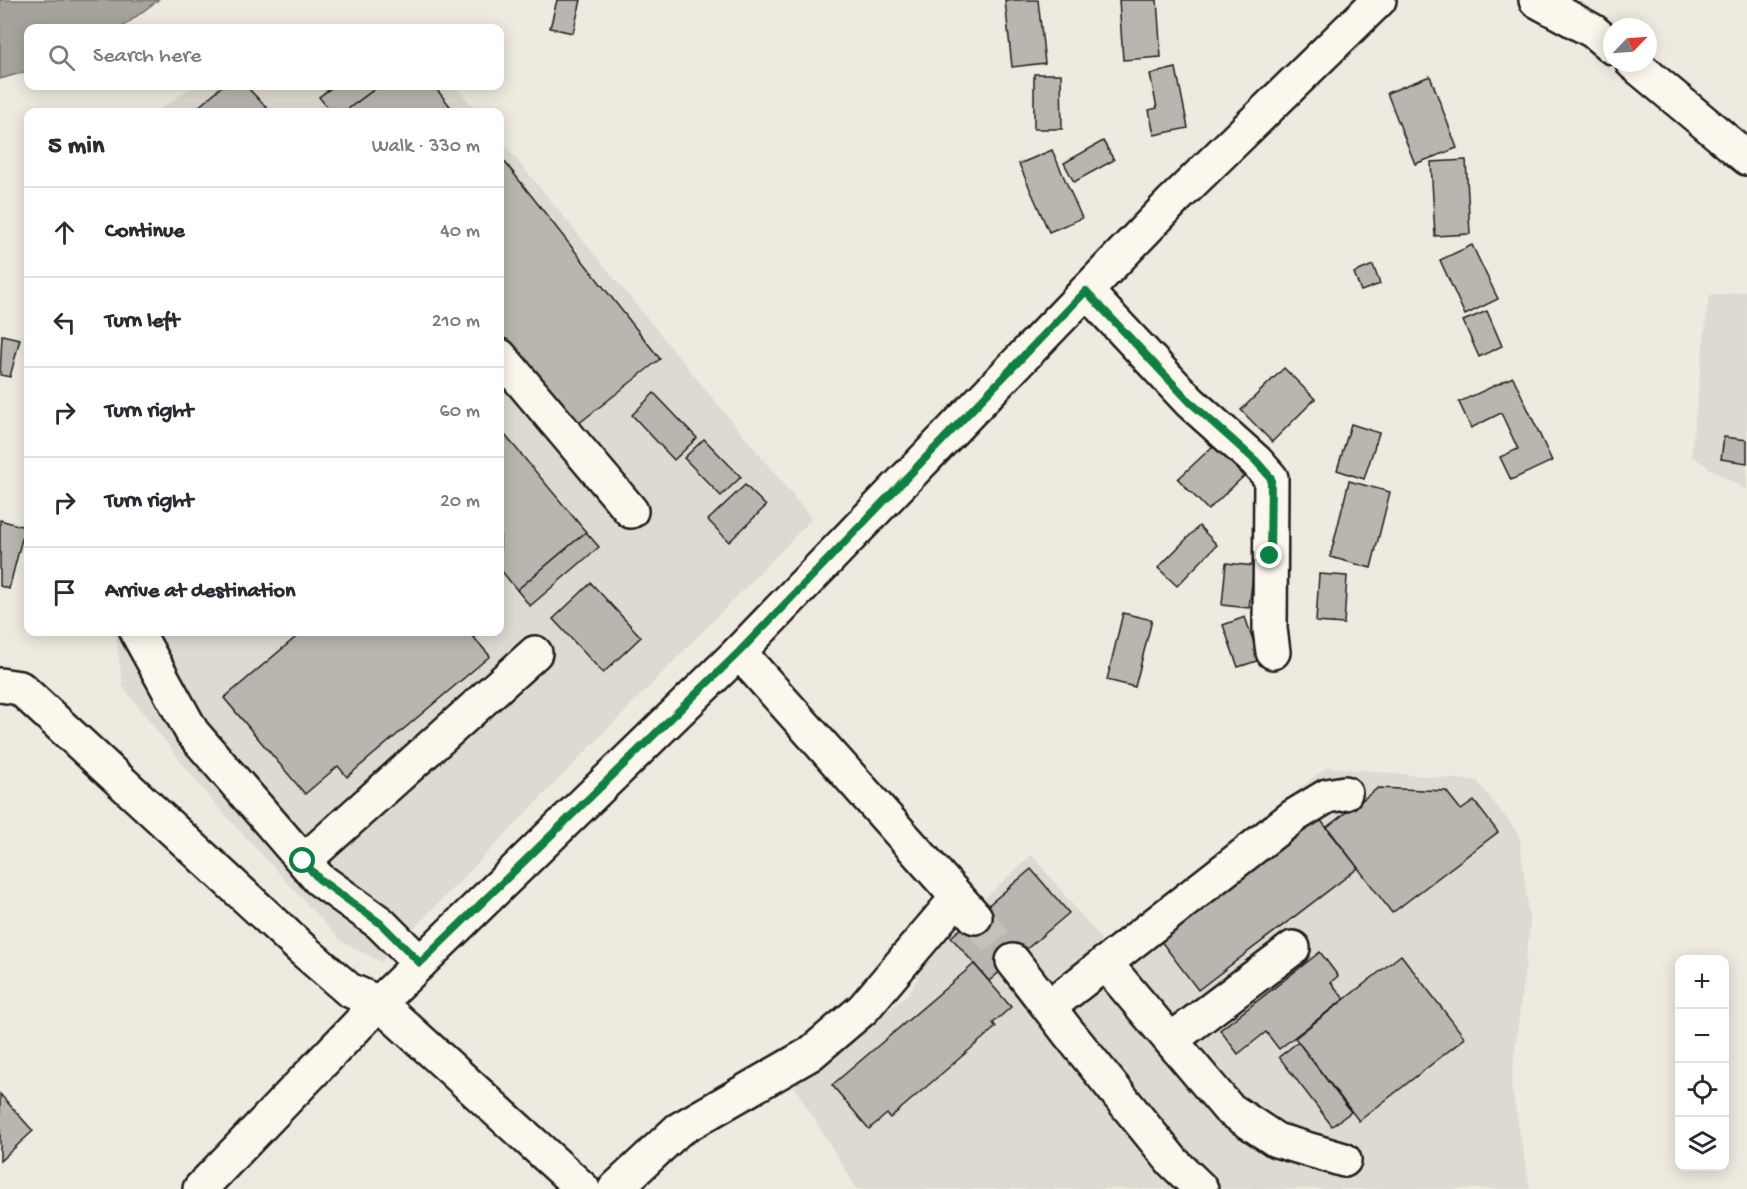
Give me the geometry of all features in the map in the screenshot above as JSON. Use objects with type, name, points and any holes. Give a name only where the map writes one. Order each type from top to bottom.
[{"type":"street","points":[[200,1189],[379,1003],[739,652],[1173,201],[1379,0]]},
{"type":"street","points":[[1536,0],[1593,31],[1603,39]]},
{"type":"street","points":[[1643,72],[1747,158]]},
{"type":"street","points":[[1086,291],[1190,402],[1256,461],[1271,478],[1270,630],[1273,652]]},
{"type":"street","points":[[504,361],[631,512]]},
{"type":"street","points":[[139,636],[192,732],[319,879],[380,923],[420,963]]},
{"type":"street","points":[[615,1189],[678,1130],[810,1054],[863,1009],[966,907],[739,652]]},
{"type":"street","points":[[303,861],[535,653]]},
{"type":"street","points":[[0,684],[20,688],[349,990],[379,1003],[577,1181],[583,1189]]},
{"type":"street","points":[[1049,1007],[1294,816],[1327,796],[1345,794]]},
{"type":"street","points":[[1171,1040],[1293,948]]},
{"type":"street","points":[[1013,961],[1173,1162],[1201,1189]]},
{"type":"street","points":[[1105,963],[1228,1108],[1276,1140],[1344,1160]]},
{"type":"shaded area","points":[[0,0],[158,0],[126,24],[24,24],[24,72],[0,79]]},
{"type":"shaded area","points":[[187,90],[459,90],[474,108],[162,108]]},
{"type":"shaded area","points":[[504,144],[812,519],[381,962],[341,941],[208,796],[123,687],[116,636],[504,636]]},
{"type":"shaded area","points":[[1747,291],[1747,490],[1691,455],[1709,296]]},
{"type":"shaded area","points":[[1327,767],[1477,781],[1519,834],[1530,926],[1511,1084],[1530,1189],[857,1189],[794,1086],[909,993],[940,939],[1032,855],[1104,943]]},
{"type":"building","points":[[557,0],[581,0],[573,33],[550,28]]},
{"type":"building","points":[[1005,0],[1038,0],[1045,63],[1012,67]]},
{"type":"building","points":[[1119,0],[1157,0],[1161,57],[1123,60]]},
{"type":"building","points":[[1176,68],[1188,128],[1154,135],[1149,110],[1157,108],[1150,74]]},
{"type":"building","points":[[1034,74],[1061,74],[1062,129],[1034,129]]},
{"type":"building","points":[[1430,76],[1457,148],[1415,164],[1387,93]]},
{"type":"building","points":[[218,90],[250,90],[267,108],[197,108]]},
{"type":"building","points":[[329,90],[374,90],[349,108],[328,108],[319,97]]},
{"type":"building","points":[[374,90],[437,90],[450,106],[447,108],[349,108]]},
{"type":"building","points":[[1103,141],[1114,160],[1074,182],[1064,163]]},
{"type":"building","points":[[1052,150],[1082,218],[1049,232],[1019,164]]},
{"type":"building","points":[[1466,160],[1470,234],[1435,236],[1431,162]]},
{"type":"building","points":[[504,161],[660,359],[573,428],[504,340]]},
{"type":"building","points":[[1472,245],[1498,299],[1465,315],[1440,260]]},
{"type":"building","points":[[1373,265],[1380,284],[1361,291],[1354,273]]},
{"type":"building","points":[[1487,311],[1502,346],[1479,357],[1463,321]]},
{"type":"building","points":[[2,335],[20,339],[10,377],[0,375]]},
{"type":"building","points":[[1284,368],[1315,399],[1272,442],[1241,410]]},
{"type":"building","points":[[1513,377],[1552,461],[1511,480],[1500,457],[1518,449],[1501,413],[1471,428],[1459,402]]},
{"type":"building","points":[[654,393],[697,438],[674,460],[632,415]]},
{"type":"building","points":[[1351,424],[1379,433],[1364,479],[1337,470]]},
{"type":"building","points":[[504,434],[586,532],[517,590],[504,574]]},
{"type":"building","points":[[1724,437],[1747,440],[1747,463],[1721,459]]},
{"type":"building","points":[[704,439],[741,477],[721,496],[684,458]]},
{"type":"building","points":[[1214,445],[1244,476],[1208,510],[1178,479]]},
{"type":"building","points":[[1349,481],[1390,492],[1371,568],[1330,557]]},
{"type":"building","points":[[745,485],[766,506],[729,542],[708,520]]},
{"type":"building","points":[[0,520],[24,527],[24,531],[9,589],[0,586]]},
{"type":"building","points":[[1199,526],[1217,545],[1177,586],[1158,568]]},
{"type":"building","points":[[586,532],[599,547],[530,606],[517,590]]},
{"type":"building","points":[[1226,563],[1254,566],[1249,608],[1222,605]]},
{"type":"building","points":[[1319,574],[1347,576],[1344,624],[1316,622]]},
{"type":"building","points":[[591,583],[641,637],[603,673],[553,619]]},
{"type":"building","points":[[1123,613],[1152,620],[1135,687],[1107,680]]},
{"type":"building","points":[[1245,617],[1260,660],[1238,667],[1223,625]]},
{"type":"building","points":[[297,636],[472,636],[490,656],[347,777],[338,766],[305,794],[224,698]]},
{"type":"building","points":[[1378,788],[1446,791],[1461,810],[1474,801],[1498,832],[1392,913],[1327,827]]},
{"type":"building","points":[[1319,818],[1358,868],[1198,990],[1160,940]]},
{"type":"building","points":[[1031,869],[1069,913],[989,981],[951,937]]},
{"type":"building","points":[[1320,952],[1338,976],[1331,982],[1344,999],[1279,1049],[1266,1032],[1238,1054],[1220,1030]]},
{"type":"building","points":[[1401,955],[1465,1038],[1359,1121],[1295,1038]]},
{"type":"building","points":[[974,964],[1011,1007],[993,1023],[996,1027],[890,1118],[887,1114],[869,1129],[832,1085]]},
{"type":"building","points":[[1298,1042],[1351,1112],[1332,1126],[1279,1057]]},
{"type":"building","points":[[0,1094],[33,1131],[0,1161]]},
{"type":"tunnel","points":[[975,917],[1013,961]]},
{"type":"route","points":[[303,861],[319,879],[380,923],[420,963],[739,652],[1086,291],[1190,402],[1256,461],[1271,478],[1270,556]]}]
